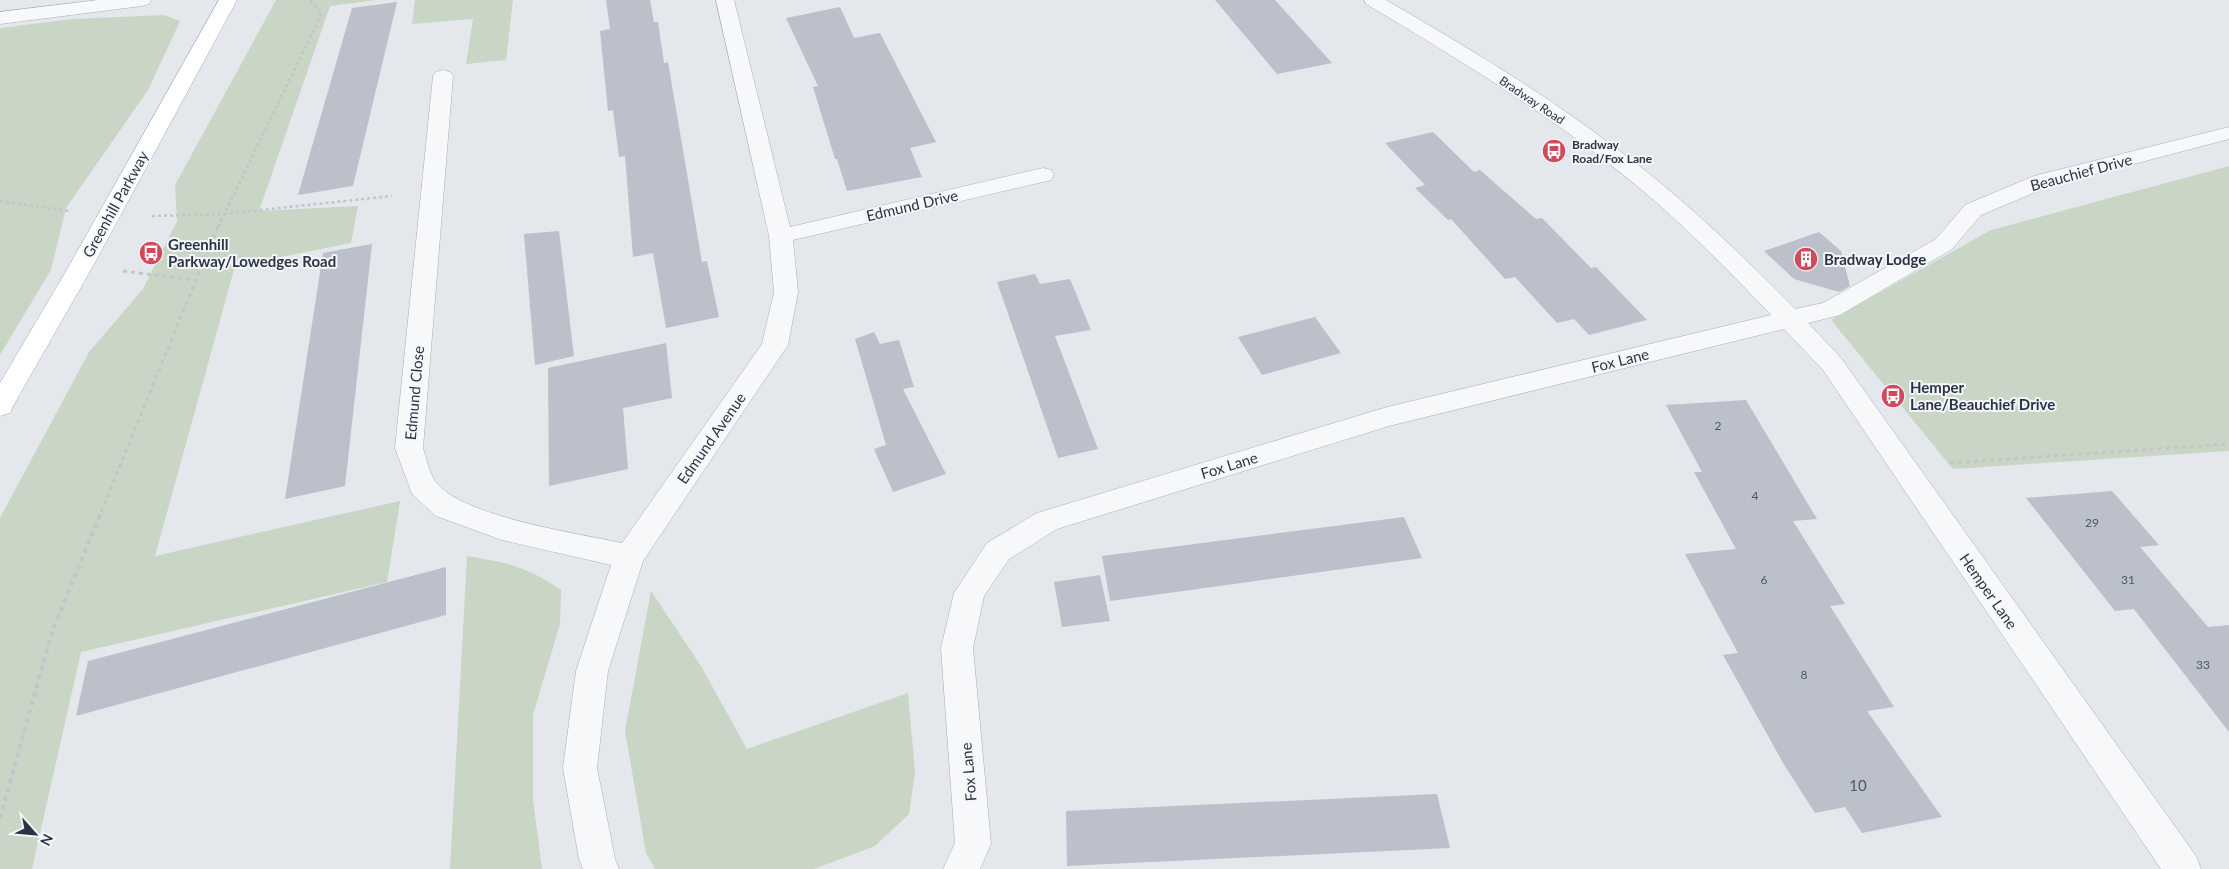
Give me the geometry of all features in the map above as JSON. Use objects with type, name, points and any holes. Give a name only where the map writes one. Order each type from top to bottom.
[{"type":"main road","name":"Greenhill Parkway","points":[[0,406],[81,266],[228,0]]},
{"type":"street","points":[[0,18],[142,0]]},
{"type":"street","name":"Edmund Avenue","points":[[601,869],[597,859],[580,768],[592,671],[629,557],[775,345],[786,292],[781,236],[725,0]]},
{"type":"street","name":"Bradway Road","points":[[1373,0],[1534,99],[1592,142],[1687,218],[1789,318]]},
{"type":"street","name":"Edmund Close","points":[[443,76],[409,448],[422,486],[446,508],[502,528],[629,557]]},
{"type":"street","name":"Beauchief Drive","points":[[1789,318],[1831,309],[1944,244],[1973,210],[2042,181],[2229,134]]},
{"type":"street","name":"Edmund Drive","points":[[781,236],[1043,174]]},
{"type":"street","name":"Hemper Lane","points":[[1789,318],[1832,364],[2183,869]]},
{"type":"street","name":"Fox Lane","points":[[961,869],[973,844],[957,648],[968,593],[998,550],[1047,521],[1387,417],[1789,318]]},
{"type":"path","points":[[0,818],[52,632],[222,214],[322,13],[310,0]]},
{"type":"path","points":[[0,201],[108,216],[222,214],[432,191]]},
{"type":"path","points":[[81,266],[194,280]]},
{"type":"path","points":[[1903,466],[2229,444]]},
{"type":"green space","points":[[276,0],[377,0],[330,6],[259,211],[358,206],[351,243],[235,266],[155,556],[400,501],[387,582],[81,652],[32,869],[0,869],[0,518],[89,352],[143,289],[177,221],[175,185]]},
{"type":"green space","points":[[415,0],[513,0],[506,60],[466,64],[473,19],[412,24]]},
{"type":"green space","points":[[164,15],[180,21],[148,90],[66,208],[51,270],[0,355],[0,28],[73,19]]},
{"type":"green space","points":[[2229,166],[2229,451],[1953,469],[1831,320],[1991,230]]},
{"type":"green space","points":[[467,556],[516,567],[549,582],[561,590],[560,624],[533,715],[533,800],[542,869],[450,869]]},
{"type":"green space","points":[[651,591],[701,666],[747,749],[908,693],[915,772],[909,814],[875,846],[814,869],[655,869],[646,853],[625,731]]},
{"type":"building","points":[[606,0],[650,0],[654,22],[658,22],[664,63],[668,62],[702,262],[707,261],[719,317],[666,328],[653,253],[633,257],[625,156],[619,157],[613,110],[608,111],[600,31],[610,29]]},
{"type":"building","points":[[1215,0],[1275,0],[1332,63],[1277,74]]},
{"type":"building","points":[[397,2],[353,186],[298,195],[352,8]]},
{"type":"building","points":[[840,7],[854,38],[880,33],[936,142],[910,148],[922,177],[847,191],[813,87],[818,86],[786,18]]},
{"type":"building","points":[[1433,132],[1474,172],[1480,170],[1536,219],[1542,218],[1591,268],[1596,267],[1647,320],[1589,335],[1574,319],[1557,323],[1515,277],[1505,279],[1451,219],[1448,220],[1415,188],[1425,185],[1385,143]]},
{"type":"building","points":[[559,231],[574,356],[535,365],[524,234]]},
{"type":"building","name":"Bradway Lodge","points":[[1819,232],[1841,251],[1850,286],[1839,292],[1794,279],[1764,251]]},
{"type":"building","points":[[372,244],[345,486],[285,499],[323,253]]},
{"type":"building","points":[[1035,274],[1040,284],[1070,279],[1091,330],[1055,336],[1098,449],[1058,458],[997,282]]},
{"type":"building","points":[[1315,317],[1341,353],[1262,375],[1238,337]]},
{"type":"building","points":[[874,332],[880,344],[899,340],[914,387],[903,389],[946,474],[893,492],[874,449],[886,445],[855,339]]},
{"type":"building","points":[[666,343],[672,398],[623,408],[628,469],[549,486],[548,368]]},
{"type":"building","points":[[1746,400],[1817,519],[1793,521],[1845,604],[1830,606],[1894,707],[1867,711],[1942,817],[1862,833],[1845,807],[1815,813],[1783,763],[1723,655],[1738,653],[1685,554],[1736,549],[1694,472],[1702,472],[1666,405]]},
{"type":"building","points":[[2112,491],[2159,545],[2140,547],[2208,627],[2229,625],[2229,732],[2134,609],[2115,611],[2026,498]]},
{"type":"building","points":[[1404,517],[1422,558],[1110,601],[1102,556]]},
{"type":"building","points":[[446,567],[446,615],[76,716],[88,661]]},
{"type":"building","points":[[1100,575],[1110,621],[1062,627],[1054,582]]},
{"type":"building","points":[[1437,794],[1450,848],[1067,866],[1066,811]]},
{"type":"place","name":"Bradway Road/Fox Lane","points":[[1554,151]]},
{"type":"place","name":"Greenhill Parkway/Lowedges Road","points":[[151,253]]},
{"type":"place","name":"Bradway Lodge","points":[[1806,259]]},
{"type":"place","name":"Hemper Lane/Beauchief Drive","points":[[1893,396]]}]
